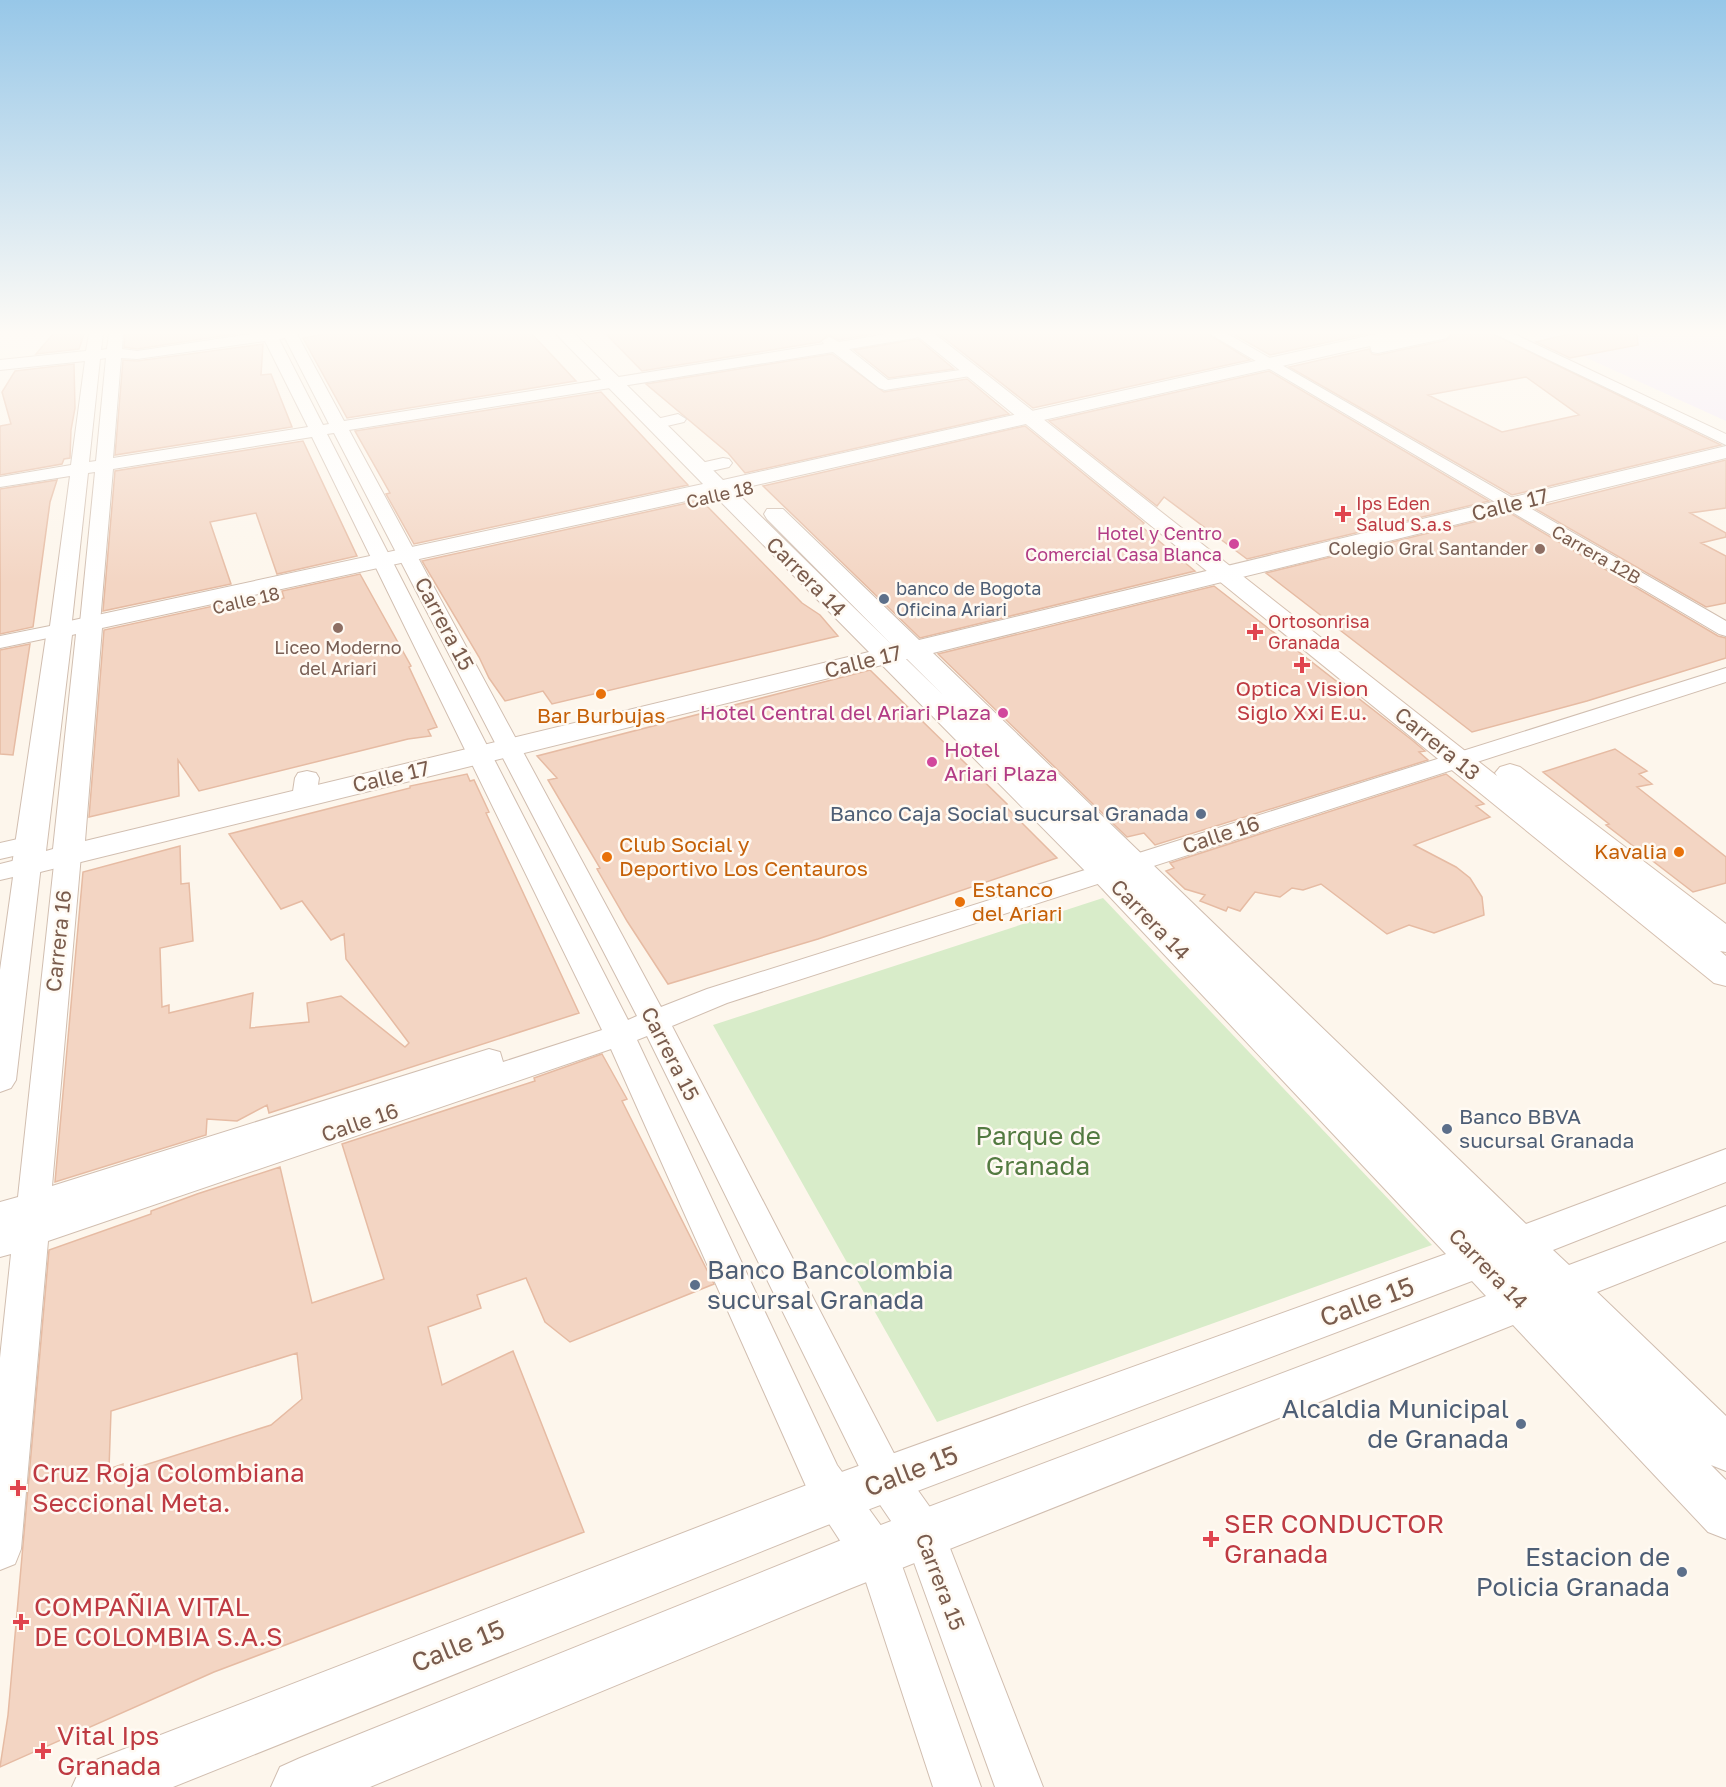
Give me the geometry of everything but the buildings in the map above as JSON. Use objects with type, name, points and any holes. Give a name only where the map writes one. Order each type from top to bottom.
[{"type":"street","name":"Carrera 16","points":[[0,1080],[88,417]]},
{"type":"street","name":"Carrera 16","points":[[0,1549],[7,1397],[21,1228],[69,845],[110,417]]},
{"type":"street","name":"Carrera 15","points":[[323,417],[397,562],[504,739],[650,1013],[886,1479],[924,1534],[1018,1787]]},
{"type":"street","points":[[0,476],[81,466],[381,417]]},
{"type":"street","name":"Carrera 14","points":[[649,417],[698,469],[733,488],[1119,868],[1500,1252],[1543,1296],[1726,1515]]},
{"type":"street","name":"Calle 18","points":[[0,656],[90,629],[1050,417]]},
{"type":"street","name":"Carrera 12B","points":[[1371,417],[1508,497],[1726,630]]},
{"type":"street","points":[[1682,417],[1725,438]]},
{"type":"street","points":[[1694,417],[1725,438]]},
{"type":"street","points":[[654,424],[678,419]]},
{"type":"street","name":"Carrera 14","points":[[678,419],[723,463],[733,488]]},
{"type":"street","name":"Carrera 13","points":[[1043,419],[1470,756],[1726,974]]},
{"type":"street","name":"Calle 17","points":[[0,872],[30,854],[1508,497],[1725,438]]},
{"type":"street","points":[[698,469],[723,463]]},
{"type":"street","points":[[0,482],[81,466]]},
{"type":"street","name":"Carrera 12B","points":[[1508,497],[1726,615]]},
{"type":"street","name":"Carrera 15","points":[[397,562],[476,747],[616,1028],[823,1479],[875,1553],[889,1586],[957,1787]]},
{"type":"street","name":"Calle 18","points":[[0,642],[59,637]]},
{"type":"street","name":"Calle 16","points":[[0,1216],[21,1228],[337,1119],[616,1028],[650,1013],[717,996],[1726,675]]},
{"type":"street","name":"Carrera 13","points":[[1470,756],[1726,942]]},
{"type":"street","name":"Calle 17","points":[[0,851],[30,854]]},
{"type":"street","name":"Calle 15","points":[[101,1787],[886,1479],[1500,1252],[1726,1165]]},
{"type":"street","points":[[300,1787],[875,1553],[1543,1296],[1726,1223]]},
{"type":"street","name":"Carrera 14","points":[[1543,1296],[1726,1448]]},
{"type":"green space","name":"Parque de Granada","points":[[1103,898],[1432,1245],[937,1422],[713,1025]]},
{"type":"place","name":"Ips Eden Salud S.a.s","points":[[1343,514]]},
{"type":"place","name":"Hotel y Centro Comercial Casa Blanca","points":[[1234,544]]},
{"type":"place","name":"Colegio Gral Santander","points":[[1540,549]]},
{"type":"place","name":"banco de Bogota Oficina Ariari","points":[[884,599]]},
{"type":"place","name":"Liceo Moderno del Ariari","points":[[338,628]]},
{"type":"place","name":"Ortosonrisa Granada","points":[[1255,632]]},
{"type":"place","name":"Optica Vision Siglo Xxi E.u.","points":[[1302,665]]},
{"type":"place","name":"Bar Burbujas","points":[[601,694]]},
{"type":"place","name":"Hotel Central del Ariari Plaza","points":[[1003,713]]},
{"type":"place","name":"Hotel Ariari Plaza","points":[[932,762]]},
{"type":"place","name":"Banco Caja Social sucursal Granada","points":[[1201,814]]},
{"type":"place","name":"Kavalia","points":[[1679,852]]},
{"type":"place","name":"Club Social y Deportivo Los Centauros","points":[[607,857]]},
{"type":"place","name":"Estanco del Ariari","points":[[960,902]]},
{"type":"place","name":"Banco BBVA sucursal Granada","points":[[1447,1129]]},
{"type":"place","name":"Banco Bancolombia sucursal Granada","points":[[695,1285]]},
{"type":"place","name":"Alcaldia Municipal de Granada","points":[[1521,1424]]},
{"type":"place","name":"Cruz Roja Colombiana Seccional Meta.","points":[[18,1488]]},
{"type":"place","name":"SER CONDUCTOR Granada","points":[[1211,1539]]},
{"type":"place","name":"Estacion de Policia Granada","points":[[1682,1572]]},
{"type":"place","name":"COMPAÑIA VITAL DE COLOMBIA S.A.S","points":[[21,1622]]},
{"type":"place","name":"Vital Ips Granada","points":[[43,1751]]}]
